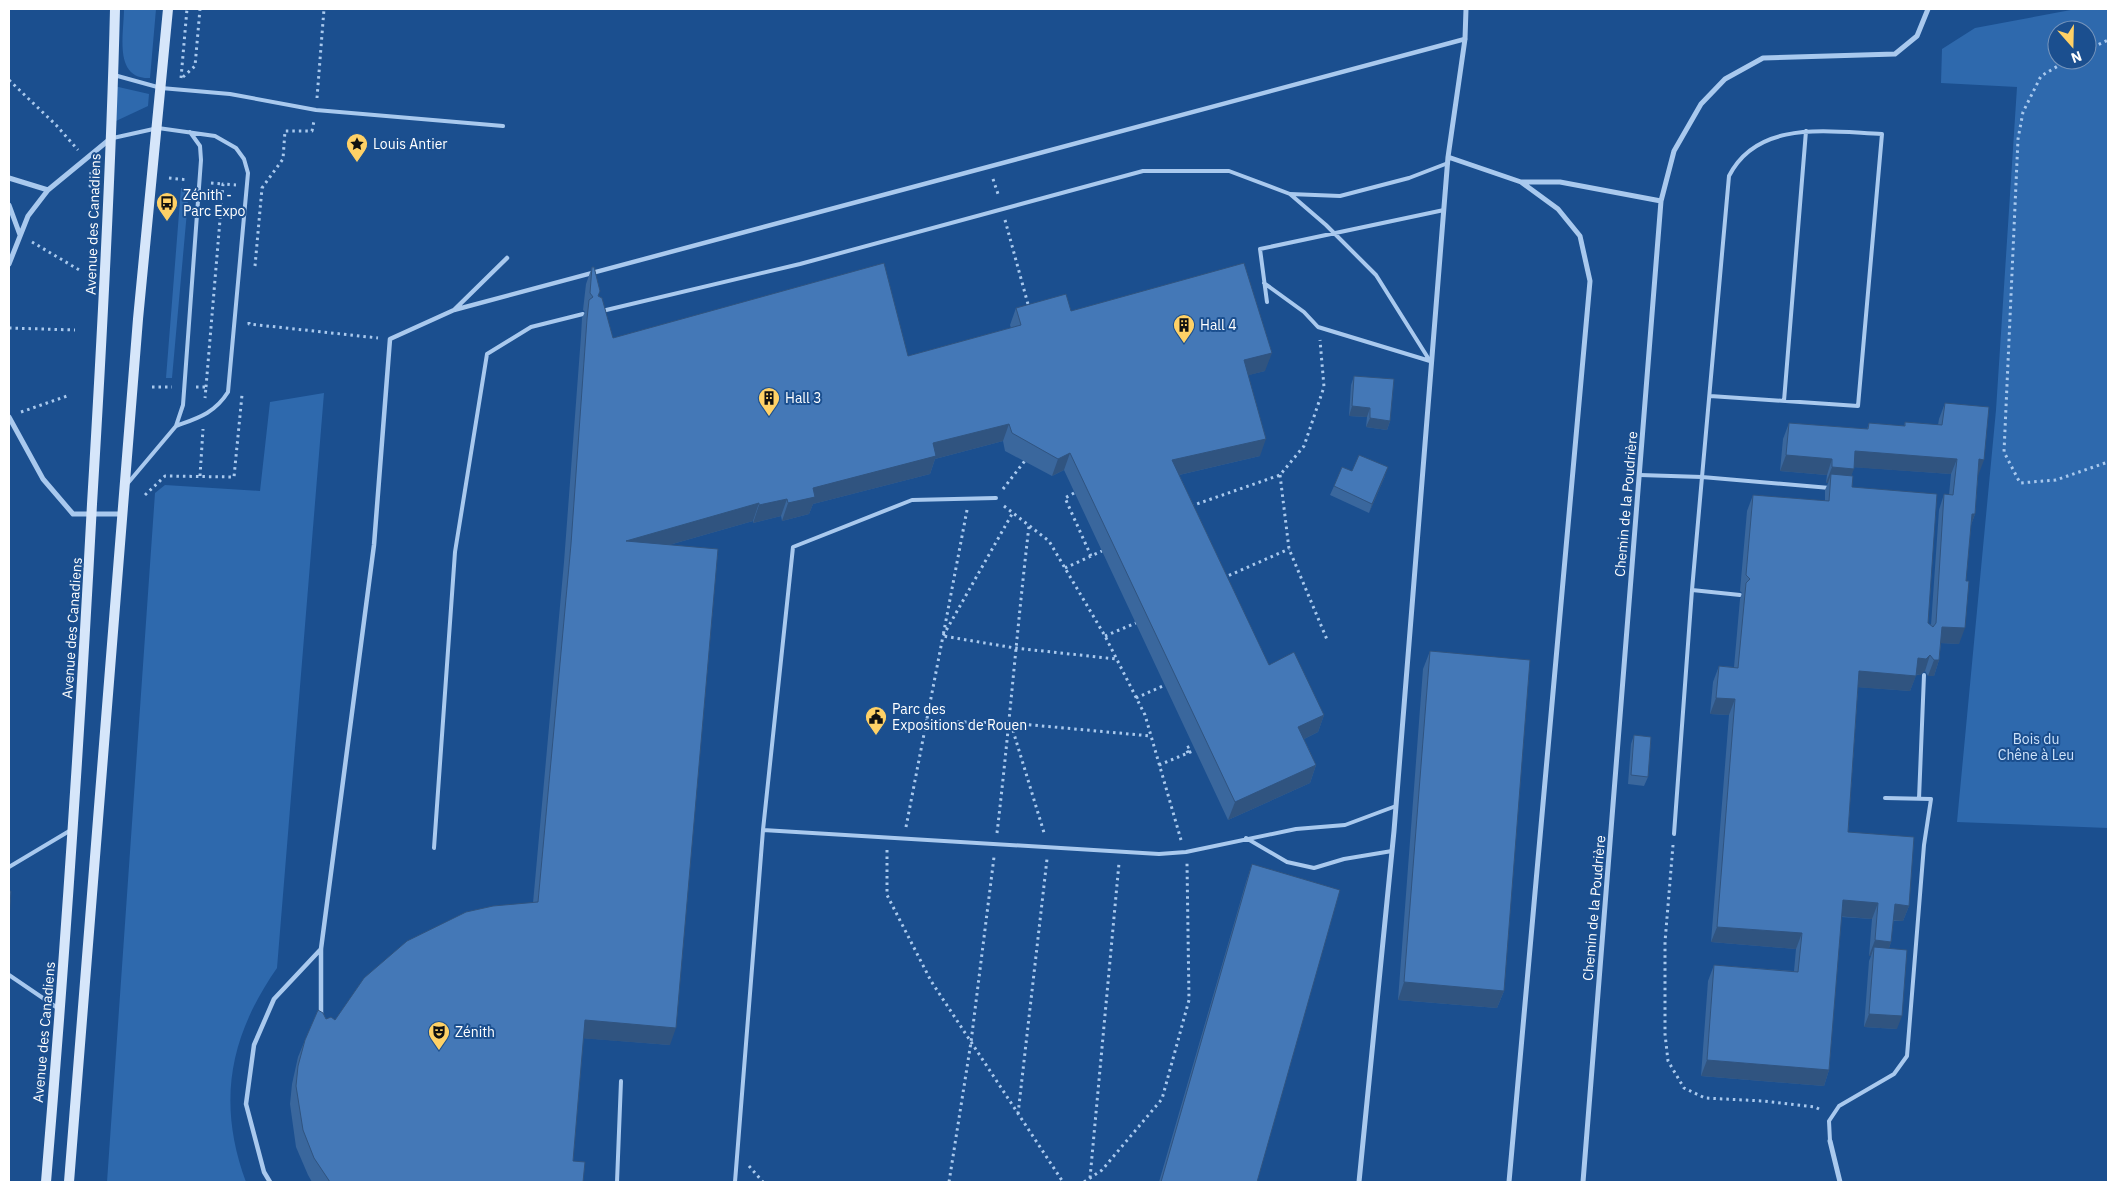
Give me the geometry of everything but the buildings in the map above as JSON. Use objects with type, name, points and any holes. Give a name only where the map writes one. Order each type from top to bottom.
[{"type":"main road","name":"Avenue des Canadiens","points":[[46,1182],[73,829],[92,514],[111,139],[115,9]]},
{"type":"main road","points":[[69,1182],[124,514],[138,319],[158,128],[168,9]]},
{"type":"street","points":[[1359,1182],[1396,806],[1430,361],[1448,160],[1465,39],[1466,9]]},
{"type":"street","name":"Chemin de la Poudrière","points":[[1583,1182],[1661,201],[1674,151],[1701,104],[1725,79],[1763,58],[1895,54],[1917,36],[1928,9]]},
{"type":"street","points":[[321,1024],[321,950],[374,545],[390,339],[454,310],[1465,39]]},
{"type":"street","points":[[9,264],[28,216],[48,190],[111,139]]},
{"type":"street","points":[[1448,160],[1522,182],[1560,182],[1661,201]]},
{"type":"street","points":[[9,178],[48,190]]},
{"type":"street","points":[[1509,1182],[1590,281],[1580,236],[1558,209],[1522,182]]},
{"type":"street","points":[[9,205],[20,236]]},
{"type":"street","points":[[454,310],[508,258]]},
{"type":"street","points":[[12,416],[42,480],[73,514],[124,514]]},
{"type":"street","points":[[270,1182],[264,1172],[246,1104],[254,1045],[274,999],[321,950]]},
{"type":"street","points":[[1830,1141],[1840,1182]]},
{"type":"lane","points":[[113,75],[161,88],[230,94],[316,110],[503,126]]},
{"type":"lane","points":[[111,139],[158,128],[215,136],[236,148],[246,166],[246,187],[228,392],[211,413],[176,426]]},
{"type":"lane","points":[[1674,834],[1692,590],[1729,176],[1736,162],[1751,148],[1769,139],[1806,131],[1882,134],[1858,406],[1710,396]]},
{"type":"lane","points":[[1784,401],[1806,131]]},
{"type":"lane","points":[[126,485],[176,426],[183,405],[201,160],[200,146],[190,132]]},
{"type":"lane","points":[[595,312],[800,264],[1143,172],[1229,171],[1290,194],[1340,196],[1409,178],[1448,160]]},
{"type":"lane","points":[[1290,194],[1335,234],[1376,275],[1430,361]]},
{"type":"lane","points":[[1267,302],[1260,249],[1444,210]]},
{"type":"lane","points":[[1264,283],[1304,312],[1318,327],[1384,345],[1430,361]]},
{"type":"lane","points":[[434,848],[455,552],[487,354],[531,327],[583,314]]},
{"type":"lane","points":[[1640,475],[1702,477],[1839,488]]},
{"type":"lane","points":[[734,1182],[763,830],[793,547],[912,500],[996,498]]},
{"type":"lane","points":[[1692,590],[1740,595]]},
{"type":"lane","points":[[1919,799],[1924,675]]},
{"type":"lane","points":[[1830,1141],[1829,1121],[1839,1106],[1894,1074],[1906,1056],[1924,845],[1931,799],[1885,798]]},
{"type":"lane","points":[[763,830],[1159,854],[1186,852],[1296,828],[1345,825],[1396,806]]},
{"type":"lane","points":[[9,867],[73,829]]},
{"type":"lane","points":[[1246,838],[1286,862],[1314,868],[1344,859],[1392,851]]},
{"type":"lane","points":[[9,975],[60,1010]]},
{"type":"lane","points":[[617,1182],[622,1081]]},
{"type":"path","points":[[187,9],[181,79],[195,66],[200,9]]},
{"type":"path","points":[[254,276],[262,188],[283,158],[285,131],[312,132],[316,110],[324,9]]},
{"type":"path","points":[[2051,70],[2041,76],[2023,112],[2018,139],[2004,452],[2020,483],[2056,480],[2108,462]]},
{"type":"path","points":[[9,80],[56,125],[78,150],[70,155]]},
{"type":"path","points":[[990,167],[1030,310]]},
{"type":"path","points":[[92,170],[90,186],[108,188]]},
{"type":"path","points":[[206,387],[223,184],[262,188]]},
{"type":"path","points":[[20,236],[81,271]]},
{"type":"path","points":[[248,334],[250,314]]},
{"type":"path","points":[[249,324],[390,339]]},
{"type":"path","points":[[1190,507],[1280,475],[1304,446],[1324,387],[1318,327]]},
{"type":"path","points":[[9,328],[75,330]]},
{"type":"path","points":[[145,496],[165,476],[234,477],[243,391]]},
{"type":"path","points":[[12,416],[70,395]]},
{"type":"path","points":[[1030,454],[996,498],[1012,514],[1050,541],[1105,636],[1145,715],[1178,834],[1186,852],[1189,1000],[1162,1099],[1102,1170],[1084,1182]]},
{"type":"path","points":[[1280,475],[1289,549],[1328,642]]},
{"type":"path","points":[[1074,493],[1065,498],[1091,556]]},
{"type":"path","points":[[904,838],[925,720],[969,499]]},
{"type":"path","points":[[943,636],[1012,514]]},
{"type":"path","points":[[1215,582],[1289,549]]},
{"type":"path","points":[[1065,568],[1102,551]]},
{"type":"path","points":[[1105,636],[1136,623]]},
{"type":"path","points":[[943,636],[1015,648],[1116,659]]},
{"type":"path","points":[[1136,698],[1165,685]]},
{"type":"path","points":[[925,720],[1010,723],[1151,736]]},
{"type":"path","points":[[1010,723],[1048,848],[1018,1114]]},
{"type":"path","points":[[1188,753],[1186,748],[1193,745]]},
{"type":"path","points":[[1159,765],[1196,750]]},
{"type":"path","points":[[1674,834],[1665,942],[1665,1034],[1668,1061],[1684,1088],[1705,1098],[1763,1101],[1815,1107],[1833,1115]]},
{"type":"path","points":[[886,837],[887,895],[931,981],[1063,1182]]},
{"type":"path","points":[[1090,1178],[1120,852]]},
{"type":"green space","points":[[124,9],[156,9],[150,78],[138,76],[130,71],[126,63],[122,42]]},
{"type":"green space","name":"Bois du Chêne à Leu","points":[[2076,9],[2108,9],[2108,828],[1957,822],[1996,410],[2017,87],[1941,83],[1942,49],[1975,28]]},
{"type":"green space","points":[[114,86],[149,94],[148,106],[116,121]]},
{"type":"green space","points":[[181,188],[189,189],[172,378],[166,378]]},
{"type":"green space","points":[[324,393],[277,968],[248,1019],[238,1045],[230,1098],[237,1153],[246,1182],[107,1182],[155,493],[165,485],[260,491],[270,402]]},
{"type":"place","name":"Louis Antier","points":[[357,163]]},
{"type":"place","name":"Zénith - Parc Expo","points":[[167,222]]},
{"type":"place","name":"Hall 4","points":[[1184,344]]},
{"type":"place","name":"Hall 3","points":[[769,417]]},
{"type":"place","name":"Parc des Expositions de Rouen","points":[[876,736]]},
{"type":"place","name":"Zénith","points":[[439,1051]]}]
